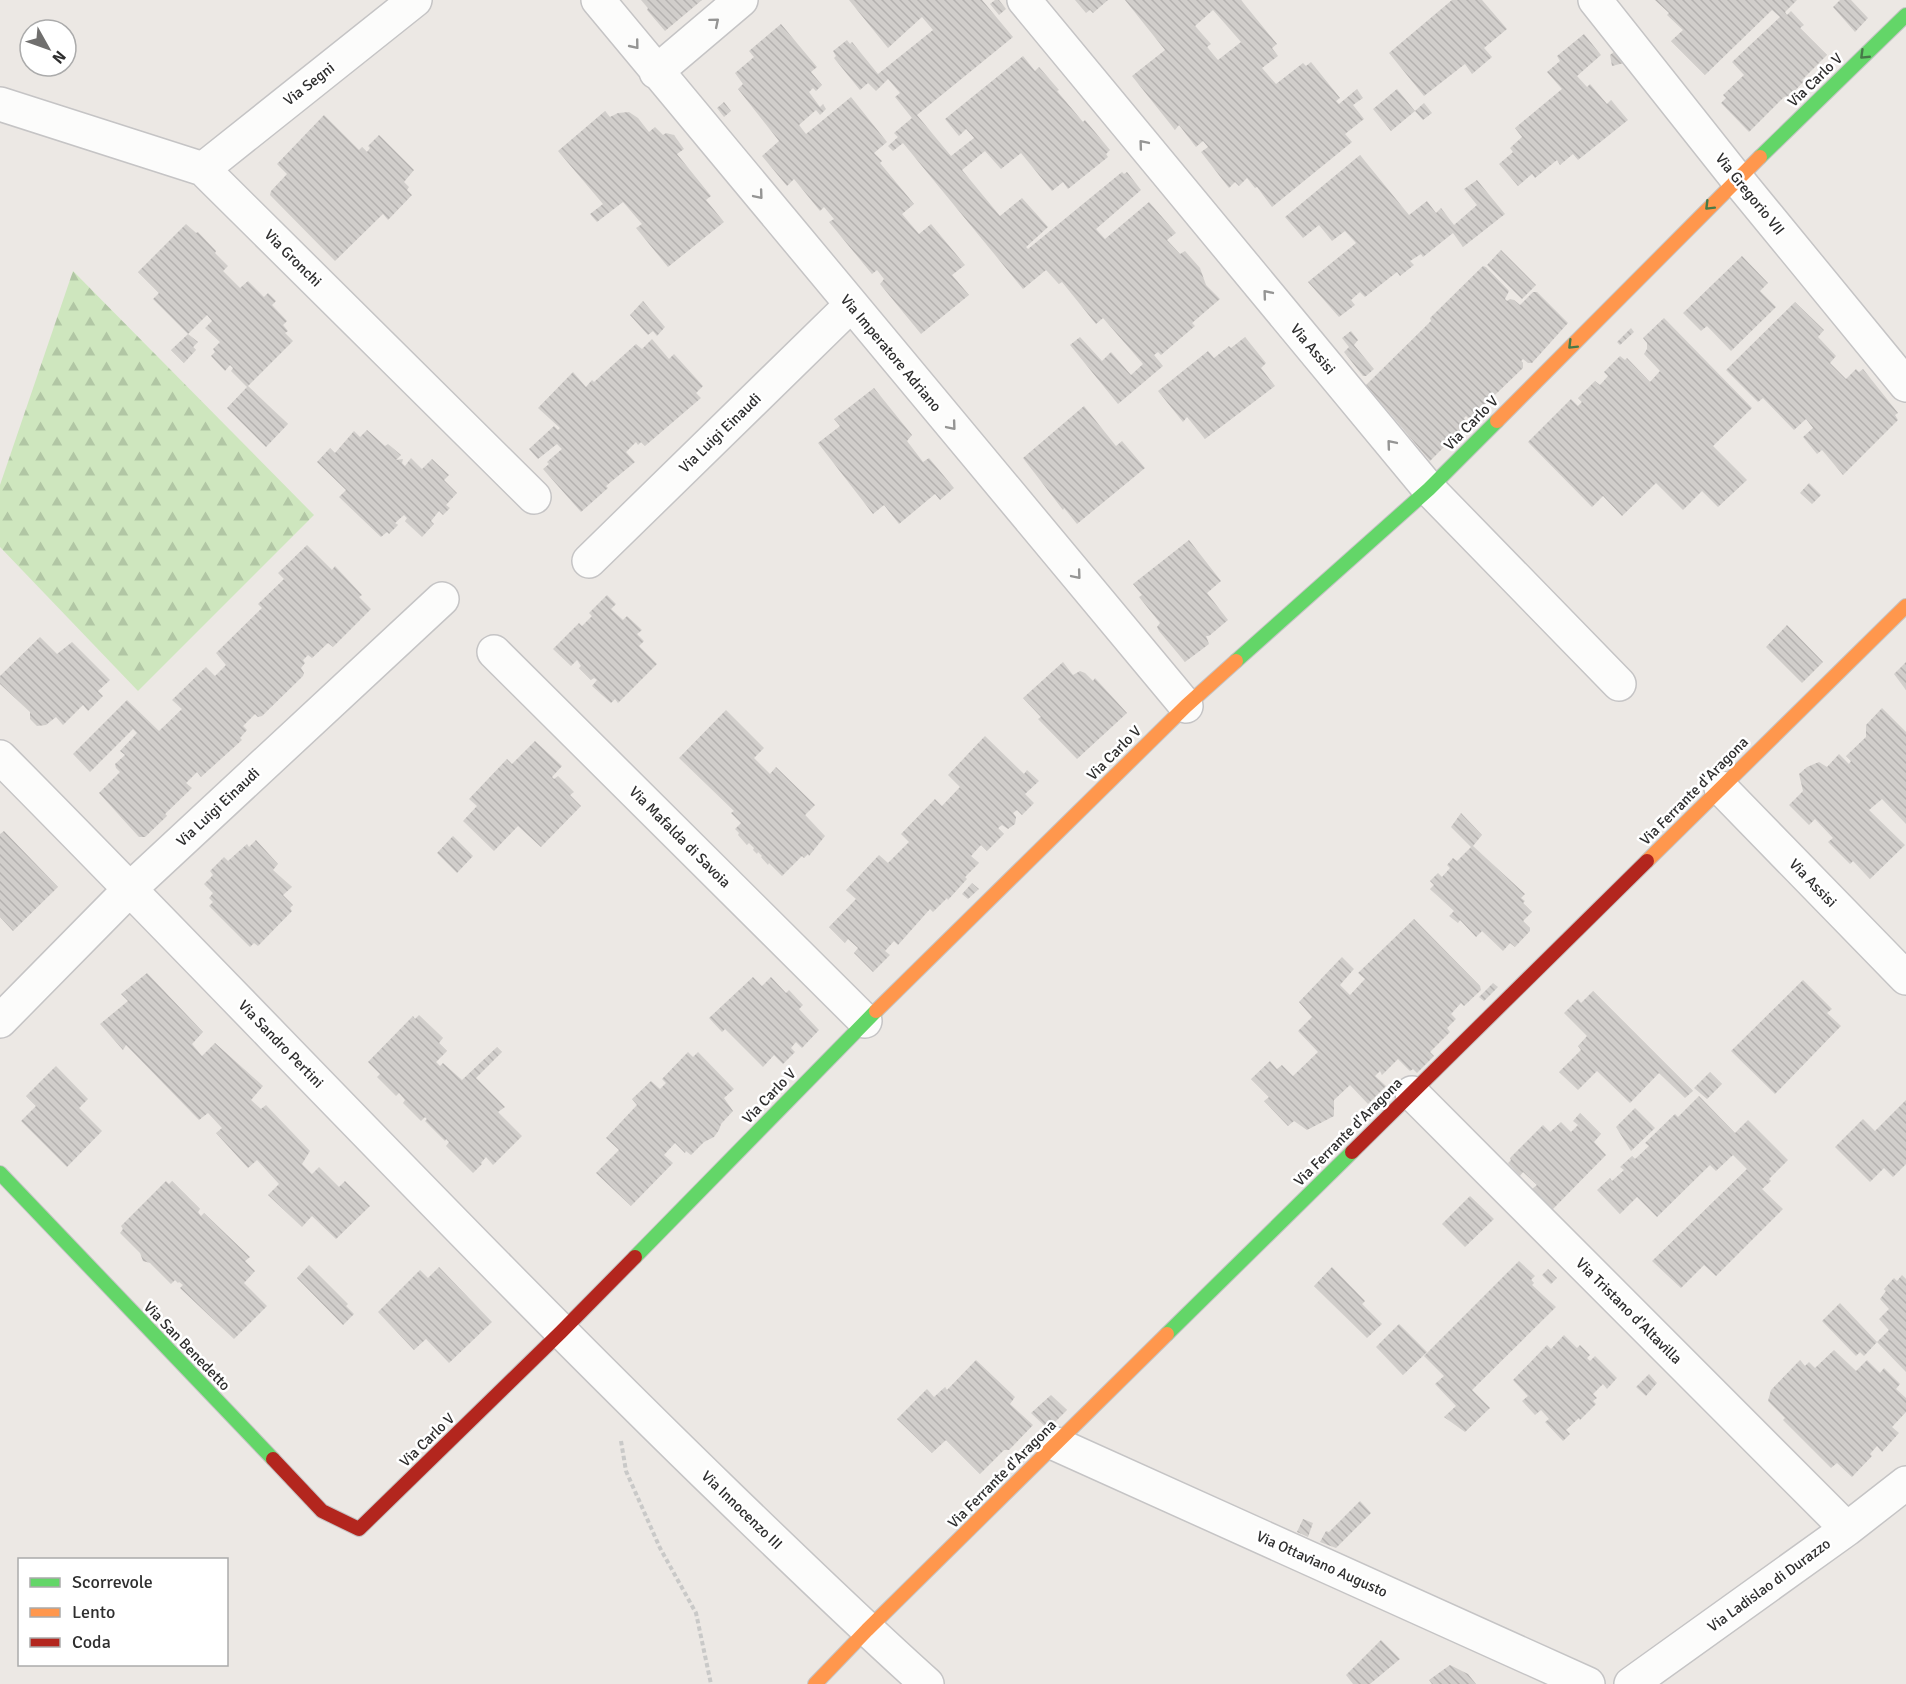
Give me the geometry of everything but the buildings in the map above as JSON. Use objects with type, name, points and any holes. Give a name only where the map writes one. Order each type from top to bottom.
[{"type":"street","name":"Via Segni","points":[[203,169],[415,0]]},
{"type":"street","name":"Via Imperatore Adriano","points":[[598,0],[1186,706]]},
{"type":"street","points":[[656,72],[741,0]]},
{"type":"street","name":"Via Assisi","points":[[1024,0],[1429,489],[1619,684]]},
{"type":"street","name":"Via Gregorio VII","points":[[1595,0],[1906,386]]},
{"type":"street","name":"Via Carlo V","points":[[359,1529],[561,1332],[865,1022],[1186,706],[1429,489],[1737,178],[1906,15]]},
{"type":"street","name":"Via Gronchi","points":[[0,104],[203,169],[534,497]]},
{"type":"street","name":"Via Luigi Einaudi","points":[[589,561],[851,305]]},
{"type":"street","name":"Via Luigi Einaudi","points":[[0,1021],[130,888],[442,599]]},
{"type":"street","name":"Via Ferrante d'Aragona","points":[[815,1684],[867,1630],[1906,606]]},
{"type":"street","name":"Via Mafalda di Savoia","points":[[494,652],[865,1022]]},
{"type":"street","name":"Via Sandro Pertini","points":[[0,757],[561,1332]]},
{"type":"street","name":"Via Assisi","points":[[1721,788],[1906,978]]},
{"type":"street","name":"Via Tristano d'Altavilla","points":[[1412,1093],[1846,1529]]},
{"type":"street","name":"Via San Benedetto","points":[[0,1173],[321,1511],[359,1529]]},
{"type":"street","name":"Via Innocenzo III","points":[[561,1332],[867,1630],[927,1684]]},
{"type":"street","name":"Via Ottaviano Augusto","points":[[1056,1444],[1588,1684]]},
{"type":"street","name":"Via Ladislao di Durazzo","points":[[1631,1684],[1906,1483]]},
{"type":"path","points":[[621,1438],[626,1471],[660,1548],[696,1613],[711,1684]]},
{"type":"green space","points":[[73,271],[314,515],[138,691],[0,547],[0,485]]},
{"type":"traffic: fast","points":[[1760,157],[1906,15]]},
{"type":"traffic: fast","points":[[1236,661],[1429,489],[1497,421]]},
{"type":"traffic: fast","points":[[635,1257],[876,1011]]},
{"type":"traffic: fast","points":[[1167,1334],[1352,1152]]},
{"type":"traffic: fast","points":[[0,1173],[273,1459]]},
{"type":"traffic: slow","points":[[1497,421],[1760,157]]},
{"type":"traffic: slow","points":[[1647,861],[1906,606]]},
{"type":"traffic: slow","points":[[876,1011],[1186,706],[1236,661]]},
{"type":"traffic: slow","points":[[815,1684],[1167,1334]]},
{"type":"traffic: jam","points":[[1352,1152],[1647,861]]},
{"type":"traffic: jam","points":[[273,1459],[322,1511],[359,1529],[635,1257]]}]
